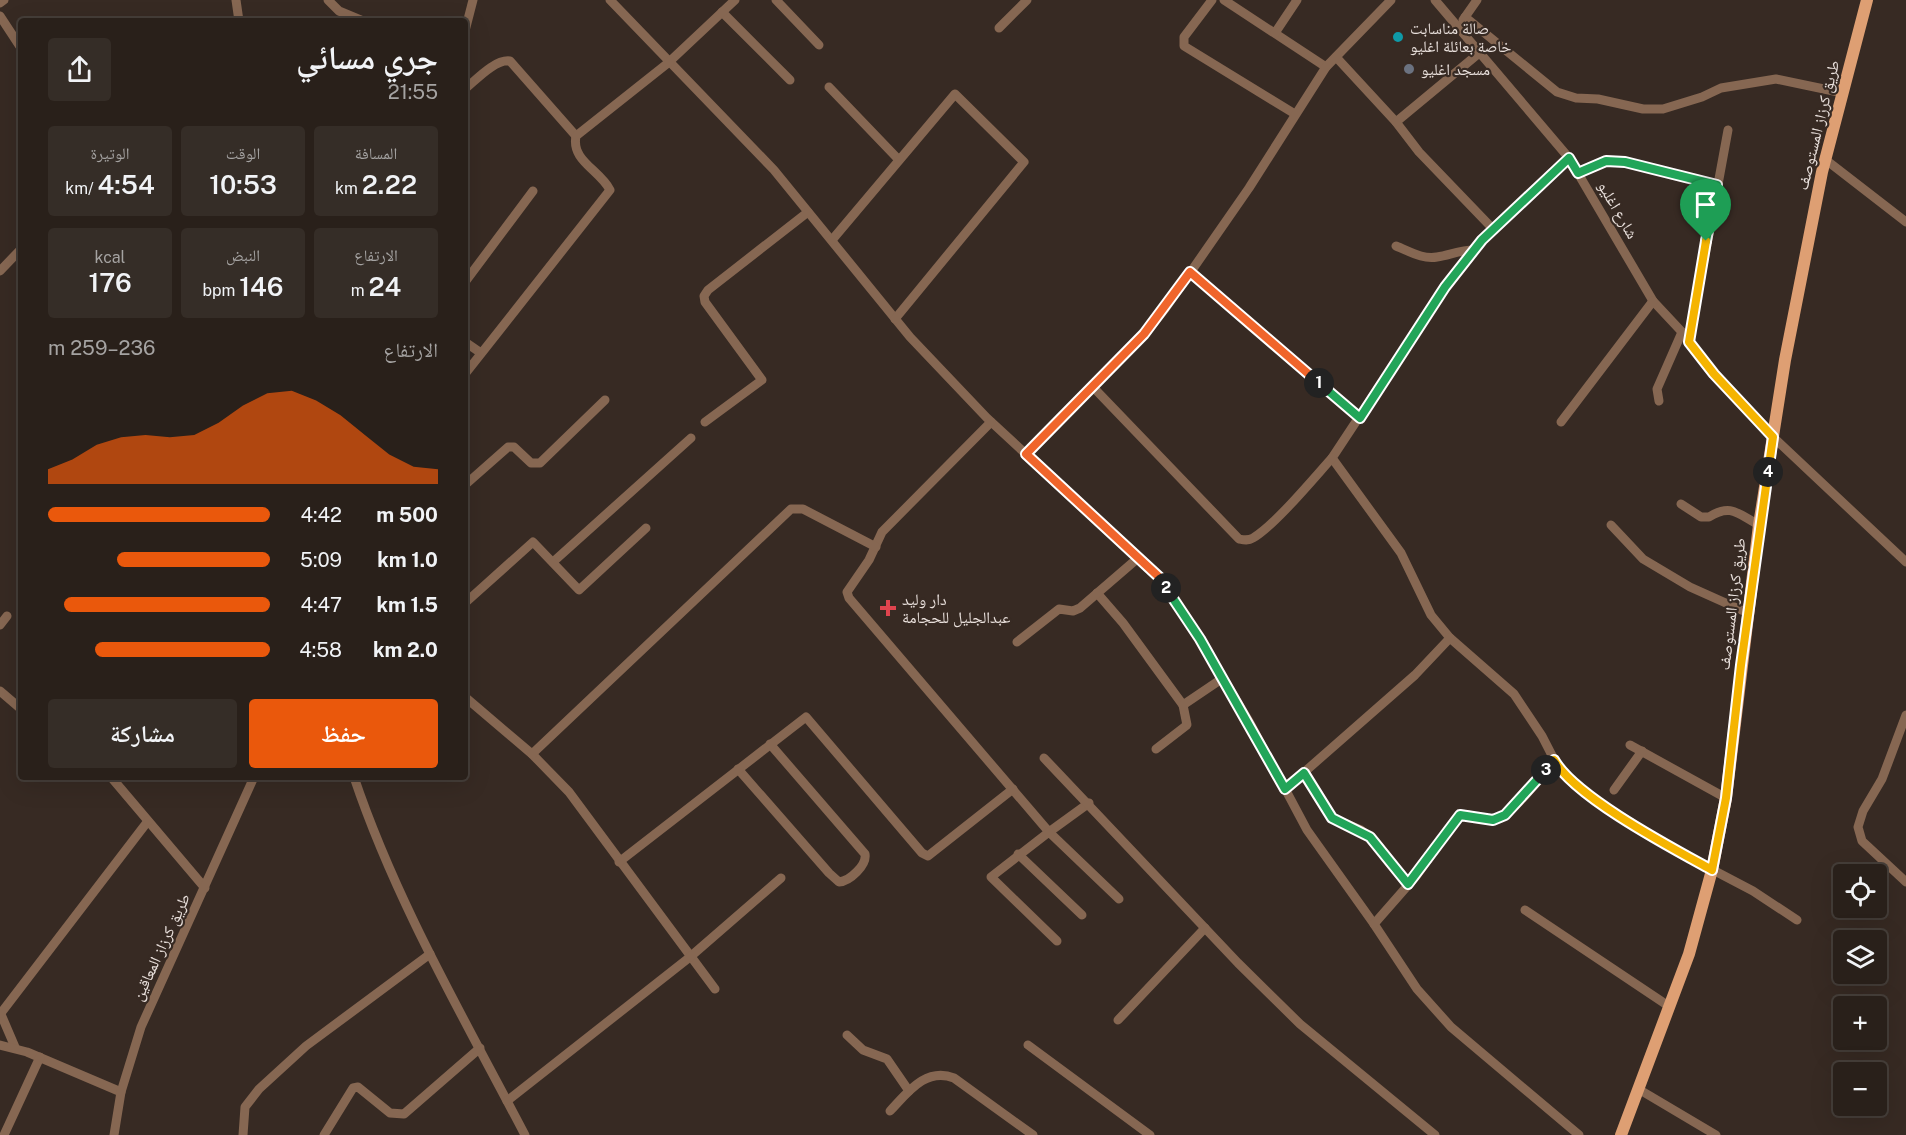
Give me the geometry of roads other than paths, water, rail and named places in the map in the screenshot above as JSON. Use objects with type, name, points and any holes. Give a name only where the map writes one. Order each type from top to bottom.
[{"type":"main road","name":"طريق كرزاز المستوصف","points":[[1621,1135],[1640,1090],[1689,954],[1712,870],[1726,798],[1759,525],[1785,360],[1826,160],[1867,0]]},
{"type":"street","points":[[0,3],[4,0]]},
{"type":"street","points":[[236,0],[239,18]]},
{"type":"street","points":[[328,0],[339,10],[356,18]]},
{"type":"street","points":[[468,19],[473,0]]},
{"type":"street","points":[[468,370],[610,190],[578,155],[575,146],[576,136],[668,63],[735,0]]},
{"type":"street","points":[[776,0],[819,45]]},
{"type":"street","points":[[999,28],[1028,0]]},
{"type":"street","points":[[1212,0],[1184,37],[1184,46],[1295,114]]},
{"type":"street","points":[[1224,0],[1326,67]]},
{"type":"street","points":[[1275,33],[1297,0]]},
{"type":"street","points":[[1026,454],[1144,334],[1249,188],[1326,67],[1390,0]]},
{"type":"street","name":"شارع اغليو","points":[[1435,0],[1478,54],[1569,158],[1653,301],[1682,332],[1714,374],[1773,437],[1906,562]]},
{"type":"street","points":[[1458,27],[1477,0]]},
{"type":"street","points":[[615,2],[668,63],[774,170],[895,319],[991,422],[1159,577],[1223,678],[1307,830],[1417,989],[1451,1027],[1579,1135]]},
{"type":"street","points":[[722,12],[790,80]]},
{"type":"street","points":[[0,16],[18,43]]},
{"type":"street","points":[[1465,17],[1557,92],[1576,98],[1598,99],[1643,109],[1663,109],[1702,97],[1721,88],[1776,79],[1843,93]]},
{"type":"street","points":[[1396,122],[1478,54]]},
{"type":"street","points":[[1336,57],[1396,122],[1419,153],[1494,230]]},
{"type":"street","points":[[468,87],[496,64],[503,60],[510,61],[576,136]]},
{"type":"street","points":[[829,87],[899,160]]},
{"type":"street","points":[[832,240],[955,94],[1025,164],[895,319]]},
{"type":"street","points":[[1689,342],[1728,130]]},
{"type":"street","points":[[1092,387],[1239,539],[1245,541],[1253,538],[1332,458],[1445,287],[1474,250],[1569,158]]},
{"type":"street","points":[[1826,160],[1906,222]]},
{"type":"street","points":[[1578,173],[1606,161],[1625,162],[1717,185]]},
{"type":"street","points":[[468,278],[533,191]]},
{"type":"street","points":[[705,422],[762,380],[705,302],[704,296],[708,290],[808,212]]},
{"type":"street","points":[[1396,246],[1421,257],[1436,258],[1457,250],[1474,250]]},
{"type":"street","points":[[0,271],[18,252]]},
{"type":"street","points":[[1190,272],[1360,418]]},
{"type":"street","points":[[1561,422],[1653,301]]},
{"type":"street","points":[[1659,401],[1657,389],[1682,332]]},
{"type":"street","points":[[468,344],[481,352]]},
{"type":"street","points":[[468,482],[508,447],[514,447],[531,463],[540,463],[605,400]]},
{"type":"street","points":[[991,422],[882,532],[876,547],[847,592],[849,598],[1049,832],[1119,899]]},
{"type":"street","points":[[553,562],[691,438]]},
{"type":"street","points":[[1332,458],[1401,553],[1425,605],[1450,639],[1514,694],[1559,769],[1592,798],[1712,870],[1753,891],[1797,920]]},
{"type":"street","points":[[1681,504],[1701,517],[1709,518],[1718,510],[1728,508],[1759,525]]},
{"type":"street","points":[[532,754],[791,509],[803,509],[876,547]]},
{"type":"street","points":[[1611,525],[1643,559],[1690,587],[1748,614]]},
{"type":"street","points":[[468,600],[529,544],[537,545],[579,590],[646,528]]},
{"type":"street","points":[[1017,642],[1056,610],[1064,607],[1073,611],[1080,608],[1138,558]]},
{"type":"street","points":[[1097,593],[1123,623],[1183,705],[1187,725],[1156,749]]},
{"type":"street","points":[[0,625],[7,616]]},
{"type":"street","points":[[1285,789],[1415,675],[1450,639]]},
{"type":"street","points":[[1183,705],[1223,678]]},
{"type":"street","points":[[0,692],[18,707]]},
{"type":"street","points":[[468,700],[532,754],[569,792],[715,989]]},
{"type":"street","points":[[1906,715],[1881,779],[1863,811],[1858,827],[1862,841],[1906,882]]},
{"type":"street","points":[[619,862],[803,718],[809,718],[922,853],[928,856],[1013,789]]},
{"type":"street","points":[[738,769],[829,873],[839,882],[846,881],[864,863],[866,854],[770,744]]},
{"type":"street","points":[[1630,745],[1726,798]]},
{"type":"street","points":[[1614,790],[1642,751]]},
{"type":"street","points":[[1044,758],[1205,928],[1300,1024],[1436,1135]]},
{"type":"street","points":[[1374,924],[1408,884],[1460,815],[1493,820],[1505,815],[1554,760]]},
{"type":"street","points":[[1304,773],[1332,818],[1370,837],[1408,884]]},
{"type":"street","points":[[114,780],[205,888]]},
{"type":"street","name":"طريق كرزاز المعاقين","points":[[114,1135],[121,1092],[141,1027],[253,780]]},
{"type":"street","points":[[355,780],[368,820],[430,954],[525,1135]]},
{"type":"street","points":[[1056,941],[991,880],[993,874],[1018,854],[1089,803]]},
{"type":"street","points":[[15,1047],[0,1013],[148,821]]},
{"type":"street","points":[[1018,854],[1082,915]]},
{"type":"street","points":[[507,1101],[690,957],[781,878]]},
{"type":"street","points":[[1524,910],[1670,1007]]},
{"type":"street","points":[[1118,1020],[1205,928]]},
{"type":"street","points":[[243,1135],[245,1107],[259,1089],[306,1046],[430,954]]},
{"type":"street","points":[[847,1035],[863,1050],[887,1059],[909,1091]]},
{"type":"street","points":[[1028,1045],[1150,1135]]},
{"type":"street","points":[[0,1046],[15,1047],[121,1092]]},
{"type":"street","points":[[324,1135],[353,1088],[358,1087],[368,1093],[390,1113],[404,1114],[480,1048]]},
{"type":"street","points":[[4,1135],[40,1057]]},
{"type":"street","points":[[890,1111],[909,1091],[931,1076],[945,1075],[954,1078],[1033,1135]]},
{"type":"street","points":[[1640,1090],[1716,1135]]},
{"type":"place","name":"صالة مناسابت خاصة بعائلة اغليو","points":[[1398,37]]},
{"type":"place","name":"مسجد اغليو","points":[[1409,69]]},
{"type":"place","name":"دار وليد عبدالجليل للحجامة","points":[[888,608]]}]
